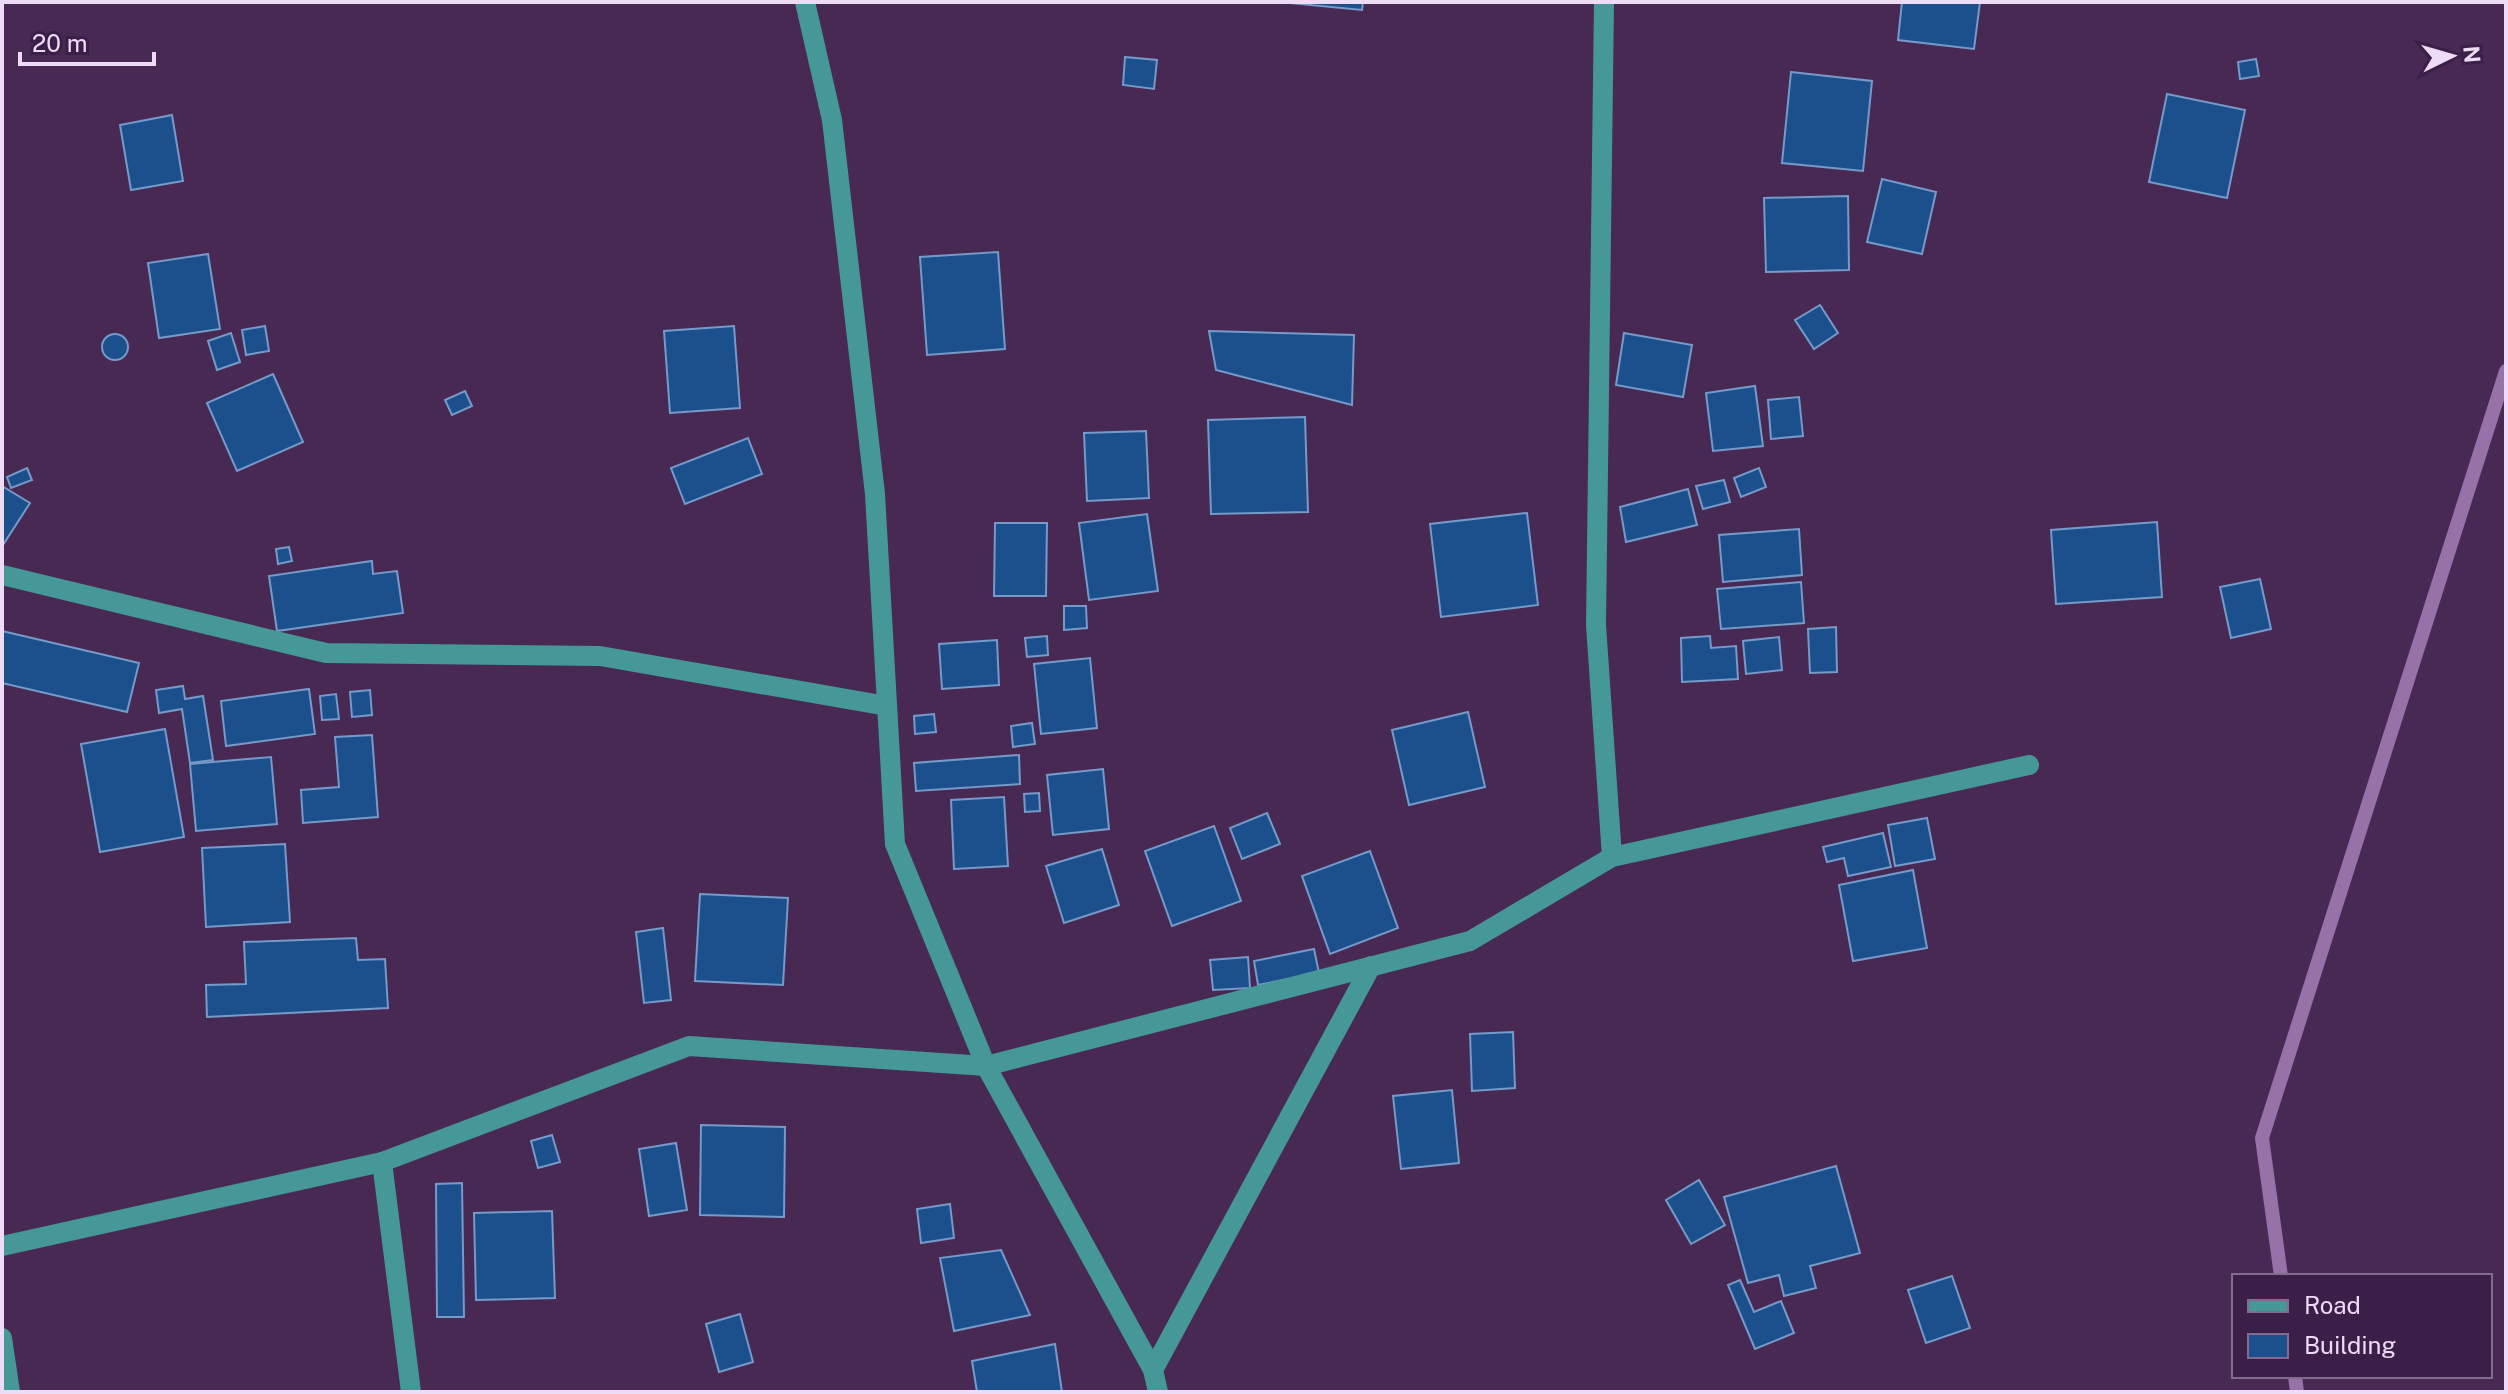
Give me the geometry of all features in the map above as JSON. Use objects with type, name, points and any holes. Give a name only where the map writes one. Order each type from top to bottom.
[{"type":"street","points":[[805,2],[832,120],[875,494],[895,844],[986,1066],[1153,1370],[1158,1392]]},
{"type":"street","points":[[1604,2],[1596,625],[1612,857]]},
{"type":"street","points":[[2,575],[326,653],[600,656],[887,706]]},
{"type":"street","points":[[2,1246],[382,1162],[689,1046],[986,1066],[1470,941],[1612,857],[2029,765]]},
{"type":"street","points":[[1153,1370],[1371,966]]},
{"type":"street","points":[[382,1162],[411,1392]]},
{"type":"street","points":[[2,1338],[10,1392]]},
{"type":"building","points":[[1279,2],[1363,2],[1362,10]]},
{"type":"building","points":[[1902,2],[1980,2],[1974,49],[1898,40]]},
{"type":"building","points":[[1125,57],[1157,60],[1154,89],[1123,85]]},
{"type":"building","points":[[2256,59],[2259,76],[2240,79],[2238,62]]},
{"type":"building","points":[[1791,72],[1872,81],[1863,171],[1782,163]]},
{"type":"building","points":[[2167,94],[2245,110],[2227,198],[2149,182]]},
{"type":"building","points":[[172,115],[183,181],[131,190],[120,125]]},
{"type":"building","points":[[1882,179],[1936,192],[1922,254],[1867,242]]},
{"type":"building","points":[[1848,196],[1849,270],[1766,272],[1764,198]]},
{"type":"building","points":[[998,252],[1005,349],[927,355],[920,257]]},
{"type":"building","points":[[208,254],[220,329],[159,338],[148,263]]},
{"type":"building","points":[[1820,305],[1838,333],[1814,349],[1795,320]]},
{"type":"building","points":[[265,326],[269,351],[246,355],[242,330]]},
{"type":"building","points":[[734,326],[740,408],[670,413],[664,331]]},
{"type":"building","points":[[1209,331],[1354,335],[1352,405],[1216,370]]},
{"type":"building","points":[[231,333],[240,362],[217,370],[208,341]]},
{"type":"building","points":[[1624,333],[1692,345],[1683,397],[1616,385]]},
{"type":"building","points":[[115,334],[124,338],[128,347],[124,356],[115,360],[106,356],[102,347],[106,338]]},
{"type":"building","points":[[273,374],[303,442],[237,471],[207,403]]},
{"type":"building","points":[[1755,386],[1763,446],[1713,451],[1706,393]]},
{"type":"building","points":[[465,391],[472,406],[452,415],[445,400]]},
{"type":"building","points":[[1799,397],[1803,436],[1771,439],[1768,400]]},
{"type":"building","points":[[1305,417],[1308,512],[1211,514],[1208,420]]},
{"type":"building","points":[[1146,431],[1149,498],[1087,501],[1084,433]]},
{"type":"building","points":[[748,438],[762,474],[685,504],[671,468]]},
{"type":"building","points":[[27,468],[32,480],[11,488],[7,477]]},
{"type":"building","points":[[1759,468],[1766,487],[1741,497],[1734,478]]},
{"type":"building","points":[[1724,480],[1730,502],[1703,509],[1696,486]]},
{"type":"building","points":[[2,486],[30,503],[3,545],[2,545]]},
{"type":"building","points":[[1688,489],[1697,525],[1626,542],[1620,507]]},
{"type":"building","points":[[1527,513],[1538,605],[1441,617],[1430,524]]},
{"type":"building","points":[[1147,514],[1158,591],[1089,600],[1079,523]]},
{"type":"building","points":[[2157,522],[2162,597],[2056,604],[2051,530]]},
{"type":"building","points":[[995,523],[1047,523],[1046,596],[994,596]]},
{"type":"building","points":[[1799,529],[1802,575],[1723,582],[1719,535]]},
{"type":"building","points":[[289,547],[292,561],[278,564],[276,549]]},
{"type":"building","points":[[372,561],[373,574],[397,571],[403,613],[277,631],[269,576]]},
{"type":"building","points":[[2260,579],[2271,629],[2231,638],[2220,587]]},
{"type":"building","points":[[1801,582],[1804,623],[1721,629],[1717,589]]},
{"type":"building","points":[[1064,606],[1086,606],[1087,628],[1064,630]]},
{"type":"building","points":[[1836,627],[1837,672],[1810,673],[1808,629]]},
{"type":"building","points":[[2,631],[139,663],[127,712],[2,683]]},
{"type":"building","points":[[1047,636],[1048,655],[1027,657],[1025,638]]},
{"type":"building","points":[[1710,636],[1711,648],[1736,646],[1738,679],[1682,682],[1681,638]]},
{"type":"building","points":[[1779,637],[1782,670],[1746,674],[1743,641]]},
{"type":"building","points":[[997,640],[999,685],[942,689],[939,644]]},
{"type":"building","points":[[1090,658],[1097,728],[1041,734],[1034,664]]},
{"type":"building","points":[[183,686],[185,699],[203,696],[213,760],[190,763],[182,709],[159,713],[156,690]]},
{"type":"building","points":[[309,689],[315,734],[226,746],[221,701]]},
{"type":"building","points":[[370,690],[372,715],[352,717],[350,692]]},
{"type":"building","points":[[336,694],[339,719],[322,720],[320,696]]},
{"type":"building","points":[[1468,712],[1485,787],[1409,805],[1392,730]]},
{"type":"building","points":[[934,714],[936,732],[915,734],[914,716]]},
{"type":"building","points":[[1032,723],[1035,744],[1013,747],[1011,726]]},
{"type":"building","points":[[165,729],[184,837],[100,852],[81,744]]},
{"type":"building","points":[[372,735],[378,817],[303,823],[301,790],[339,787],[335,737]]},
{"type":"building","points":[[1019,755],[1020,784],[916,791],[914,763]]},
{"type":"building","points":[[271,757],[277,824],[196,831],[190,764]]},
{"type":"building","points":[[1103,769],[1109,829],[1053,835],[1047,775]]},
{"type":"building","points":[[1039,793],[1040,811],[1025,812],[1024,794]]},
{"type":"building","points":[[1004,797],[1008,866],[954,869],[951,800]]},
{"type":"building","points":[[1267,813],[1280,844],[1242,859],[1230,828]]},
{"type":"building","points":[[1927,818],[1935,859],[1895,866],[1888,825]]},
{"type":"building","points":[[1214,826],[1241,901],[1172,926],[1145,851]]},
{"type":"building","points":[[1883,833],[1891,867],[1848,876],[1844,858],[1827,862],[1823,847]]},
{"type":"building","points":[[285,844],[290,922],[206,927],[202,848]]},
{"type":"building","points":[[1102,849],[1119,905],[1064,923],[1046,866]]},
{"type":"building","points":[[1370,851],[1398,928],[1330,954],[1302,876]]},
{"type":"building","points":[[1913,870],[1927,948],[1853,961],[1839,885]]},
{"type":"building","points":[[700,894],[788,898],[783,985],[695,981]]},
{"type":"building","points":[[663,928],[671,1000],[644,1003],[636,932]]},
{"type":"building","points":[[356,938],[358,960],[385,959],[388,1008],[207,1017],[206,985],[246,984],[244,942]]},
{"type":"building","points":[[1314,949],[1319,973],[1258,985],[1254,961]]},
{"type":"building","points":[[1248,957],[1250,988],[1213,990],[1210,960]]},
{"type":"building","points":[[1513,1032],[1515,1088],[1472,1091],[1470,1034]]},
{"type":"building","points":[[1452,1090],[1459,1163],[1401,1169],[1393,1096]]},
{"type":"building","points":[[701,1125],[785,1127],[784,1217],[700,1215]]},
{"type":"building","points":[[552,1135],[560,1162],[538,1168],[531,1141]]},
{"type":"building","points":[[676,1143],[687,1210],[649,1216],[639,1149]]},
{"type":"building","points":[[1836,1166],[1860,1253],[1810,1266],[1816,1288],[1784,1296],[1779,1275],[1748,1283],[1724,1197]]},
{"type":"building","points":[[1699,1180],[1725,1225],[1691,1244],[1666,1200]]},
{"type":"building","points":[[462,1183],[464,1317],[437,1317],[436,1184]]},
{"type":"building","points":[[950,1204],[954,1238],[921,1243],[917,1209]]},
{"type":"building","points":[[552,1211],[555,1298],[476,1300],[474,1213]]},
{"type":"building","points":[[1001,1250],[1030,1315],[954,1331],[940,1258]]},
{"type":"building","points":[[1952,1276],[1970,1328],[1926,1343],[1908,1290]]},
{"type":"building","points":[[1740,1280],[1754,1312],[1781,1301],[1794,1333],[1755,1349],[1728,1285]]},
{"type":"building","points":[[740,1314],[753,1362],[719,1372],[706,1324]]},
{"type":"building","points":[[1055,1344],[1062,1392],[977,1392],[972,1361]]},
{"type":"waterway","points":[[2281,1274],[2262,1138],[2506,371]]},
{"type":"waterway","points":[[2295,1378],[2297,1392]]}]
